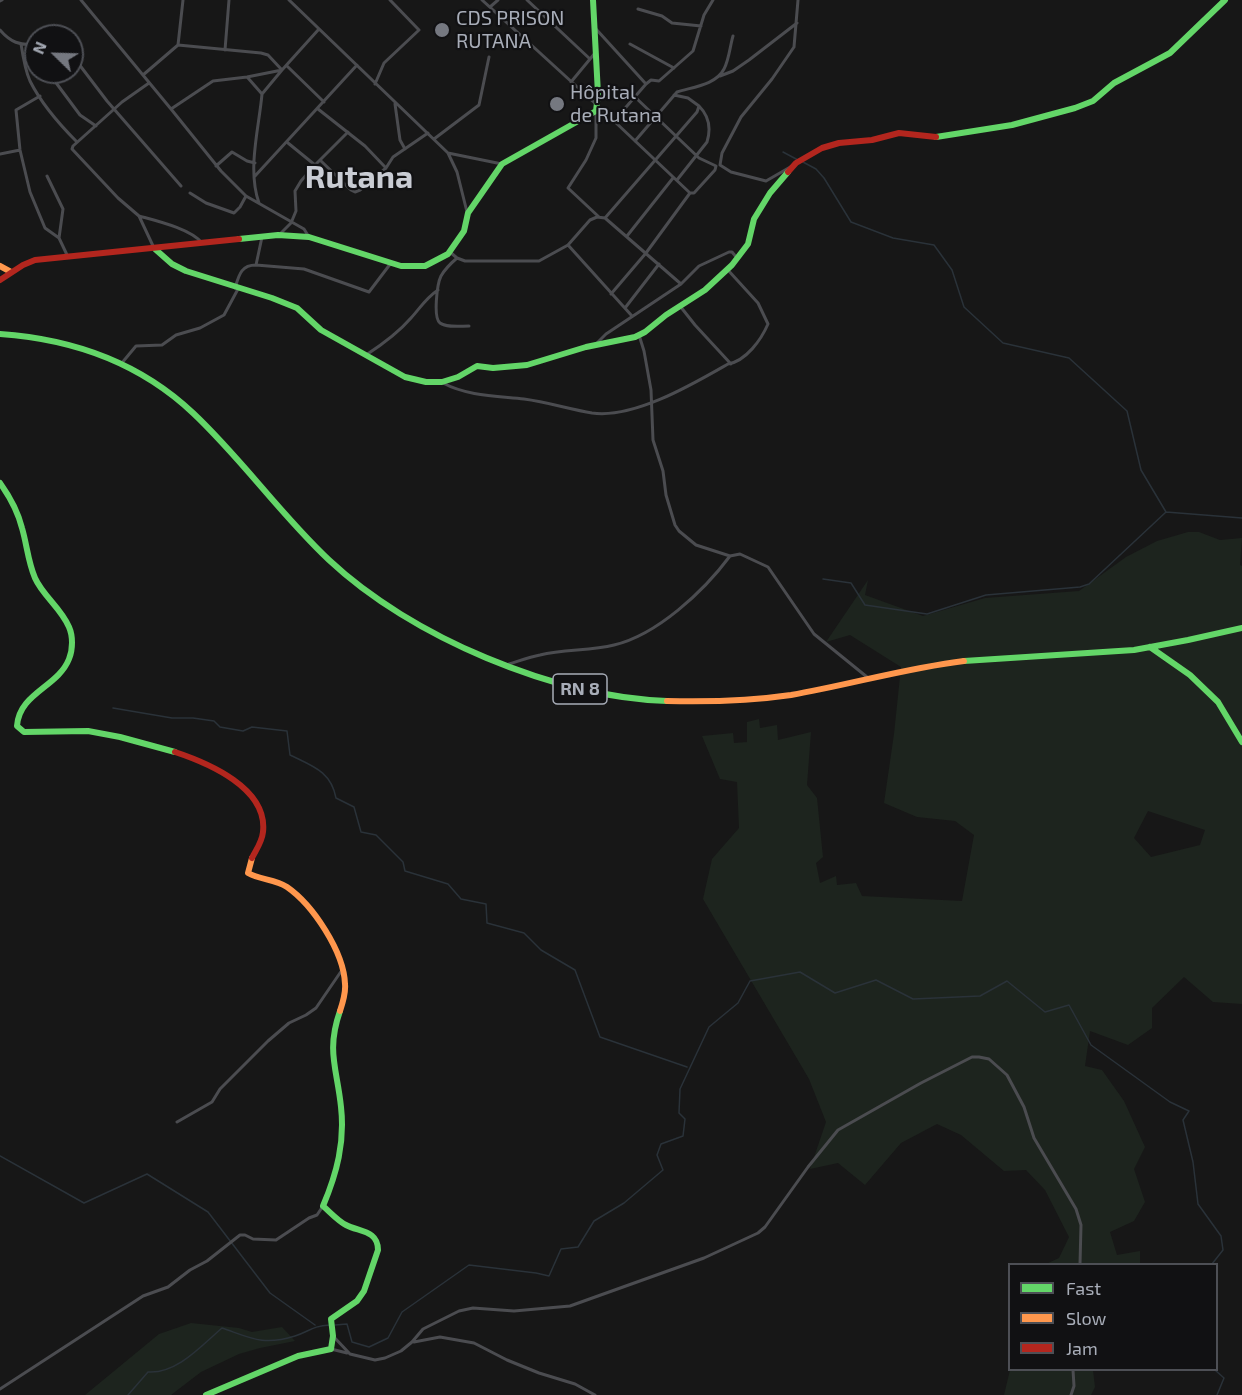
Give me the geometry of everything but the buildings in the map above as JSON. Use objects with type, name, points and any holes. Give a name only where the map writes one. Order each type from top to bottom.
[{"type":"street","points":[[81,0],[216,165],[246,196],[305,230],[309,237]]},
{"type":"street","points":[[143,75],[178,45],[183,0]]},
{"type":"street","points":[[225,50],[229,0]]},
{"type":"street","points":[[289,0],[448,153],[457,172],[468,213]]},
{"type":"street","points":[[375,84],[384,63],[418,30],[390,0]]},
{"type":"street","points":[[482,0],[690,193]]},
{"type":"street","points":[[490,8],[498,0]]},
{"type":"street","points":[[527,0],[590,59]]},
{"type":"street","points":[[593,0],[596,52],[596,138],[586,160],[568,188],[600,217]]},
{"type":"street","points":[[614,121],[646,84],[651,80],[659,81],[693,51],[704,15],[713,0]]},
{"type":"street","points":[[798,0],[794,47],[741,117],[722,153],[720,165],[731,172],[766,182],[822,148],[839,143],[872,140],[899,133],[924,138],[944,137],[1046,117],[1093,101],[1114,83],[1155,62],[1183,42],[1226,0]]},
{"type":"street","points":[[638,9],[662,16],[672,23],[701,26]]},
{"type":"street","points":[[635,141],[677,92],[711,81],[741,65],[797,23]]},
{"type":"street","points":[[594,28],[646,84]]},
{"type":"street","points":[[260,205],[256,193],[255,163],[262,94],[319,29]]},
{"type":"street","points":[[0,30],[9,41],[24,44]]},
{"type":"street","points":[[718,76],[726,67],[733,36]]},
{"type":"street","points":[[21,44],[31,82],[77,143]]},
{"type":"street","points":[[630,44],[674,69]]},
{"type":"street","points":[[178,45],[261,53],[268,55],[282,70]]},
{"type":"street","points":[[571,82],[596,52]]},
{"type":"street","points":[[434,140],[479,105],[489,57]]},
{"type":"street","points":[[286,65],[324,102]]},
{"type":"street","points":[[255,176],[358,65]]},
{"type":"street","points":[[84,70],[181,186]]},
{"type":"street","points":[[171,109],[213,81],[282,70]]},
{"type":"street","points":[[247,77],[262,94]]},
{"type":"street","points":[[149,83],[115,108],[72,149],[139,216],[154,249],[172,264],[186,271],[272,297],[297,308],[321,330],[405,377],[443,383],[460,391],[544,402],[593,413],[606,413],[652,403],[737,363],[765,332],[768,324],[758,303],[727,269]]},
{"type":"street","points":[[57,84],[80,115],[96,126]]},
{"type":"street","points":[[627,236],[707,142],[709,136],[708,119],[699,106],[688,98],[674,95]]},
{"type":"street","points":[[40,96],[16,110],[20,150],[30,192],[40,217],[45,228],[58,238],[68,257]]},
{"type":"street","points":[[611,294],[646,253],[690,193],[694,193],[716,166],[696,154],[636,97]]},
{"type":"street","points":[[394,103],[400,140],[405,149]]},
{"type":"street","points":[[605,218],[677,136],[697,112],[699,106]]},
{"type":"street","points":[[0,280],[35,260],[278,236],[309,237],[391,263],[410,267],[425,266],[450,252],[464,231],[468,213],[502,164],[597,108]]},
{"type":"street","points":[[318,109],[348,132],[386,168]]},
{"type":"street","points":[[278,236],[291,223],[296,211],[295,191],[301,181],[348,132]]},
{"type":"street","points":[[320,160],[356,192],[386,168],[393,158],[428,133]]},
{"type":"street","points":[[287,142],[315,165]]},
{"type":"street","points":[[0,154],[20,150]]},
{"type":"street","points":[[216,165],[232,152],[255,163]]},
{"type":"street","points":[[448,153],[502,164]]},
{"type":"street","points":[[443,383],[464,375],[477,366],[493,368],[527,365],[594,345],[639,335],[705,290],[727,269],[748,244],[754,219],[770,194],[796,163]]},
{"type":"street","points":[[47,176],[63,209],[58,238]]},
{"type":"street","points":[[190,193],[206,203],[234,213],[246,196]]},
{"type":"street","points":[[139,216],[163,221],[197,237],[203,243]]},
{"type":"street","points":[[450,252],[465,261],[539,261],[568,245],[590,220],[600,217],[605,218],[627,236],[681,284]]},
{"type":"street","points":[[256,265],[262,237]]},
{"type":"street","points":[[568,245],[632,316]]},
{"type":"street","points":[[594,345],[606,334],[681,284],[699,266],[729,252],[737,258]]},
{"type":"street","points":[[457,258],[447,267],[440,280],[435,317],[446,325],[469,326]]},
{"type":"street","points":[[122,364],[136,346],[162,345],[176,335],[200,328],[224,315],[237,288],[241,271],[249,265],[304,269],[369,292],[391,263]]},
{"type":"street","points":[[625,308],[658,264]]},
{"type":"street","points":[[0,266],[11,272]]},
{"type":"street","points":[[365,356],[390,339],[429,296],[438,290]]},
{"type":"street","points":[[680,306],[732,364]]},
{"type":"street","name":"RN 8","points":[[0,334],[41,338],[76,346],[122,364],[152,380],[190,409],[301,532],[332,564],[366,592],[418,625],[507,664],[548,680],[584,690],[615,697],[684,704],[730,702],[785,696],[967,660],[1150,647],[1242,628]]},
{"type":"street","points":[[639,335],[644,351],[652,403],[653,440],[663,471],[666,495],[675,525],[696,545],[730,556],[740,554],[768,567],[814,634],[867,678]]},
{"type":"street","points":[[0,483],[12,501],[37,583],[69,628],[71,638],[69,658],[62,671],[23,706],[16,720],[17,726],[24,732],[66,730],[114,736],[186,756],[232,777],[260,812],[263,820],[262,839],[248,865],[249,873],[287,887],[317,920],[336,949],[346,990],[334,1030],[332,1046],[340,1097],[342,1149],[337,1173],[317,1215],[276,1240],[253,1239],[240,1235],[168,1287],[136,1300],[0,1389]]},
{"type":"street","points":[[507,664],[540,654],[614,645],[633,638],[668,618],[712,579],[730,556]]},
{"type":"street","points":[[1150,647],[1190,675],[1218,702],[1242,742]]},
{"type":"street","points":[[177,1122],[212,1102],[220,1089],[268,1041],[289,1023],[316,1008],[342,970]]},
{"type":"street","points":[[206,1395],[298,1356],[331,1349],[375,1360],[385,1358],[412,1342],[423,1329],[459,1311],[482,1308],[514,1311],[570,1306],[704,1258],[758,1233],[765,1227],[838,1130],[972,1057],[989,1059],[998,1066],[1007,1075],[1024,1107],[1034,1138],[1080,1217],[1082,1236],[1080,1263]]},
{"type":"street","points":[[323,1206],[345,1225],[370,1233],[378,1243],[378,1250],[364,1291],[357,1301],[333,1317],[330,1325],[333,1336],[331,1349]]},
{"type":"street","points":[[333,1336],[350,1354]]},
{"type":"street","points":[[412,1342],[440,1337],[474,1343],[507,1360],[575,1384],[595,1395]]},
{"type":"street","points":[[1071,1395],[1074,1386],[1073,1371]]},
{"type":"shaded area","points":[[1188,532],[1199,532],[1220,540],[1242,538],[1240,565],[1242,566],[1242,1004],[1213,1002],[1184,977],[1152,1008],[1152,1028],[1128,1045],[1090,1031],[1085,1066],[1102,1070],[1124,1101],[1145,1147],[1134,1169],[1145,1202],[1134,1221],[1110,1232],[1117,1255],[1140,1251],[1140,1263],[1048,1263],[1059,1258],[1069,1237],[1045,1190],[1026,1170],[1004,1171],[961,1135],[937,1124],[901,1143],[865,1185],[838,1163],[810,1169],[826,1122],[809,1079],[703,899],[712,859],[739,828],[737,782],[720,779],[702,736],[733,733],[734,743],[747,742],[747,722],[759,719],[760,728],[777,725],[778,740],[811,732],[807,785],[817,798],[823,857],[816,863],[820,883],[836,876],[837,885],[856,883],[862,896],[962,901],[974,835],[955,821],[917,817],[884,803],[901,667],[850,635],[826,642],[868,580],[865,595],[923,616],[985,598],[1079,591],[1126,557],[1157,541]],"holes":[[[1148,811],[1205,830],[1200,845],[1151,857],[1134,838]]]},
{"type":"shaded area","points":[[191,1323],[239,1328],[252,1332],[282,1327],[295,1341],[239,1354],[201,1372],[171,1395],[85,1395],[159,1334]]},
{"type":"shaded area","points":[[1010,1371],[1093,1371],[1095,1387],[1091,1395],[1004,1395]]},
{"type":"waterway","points":[[783,152],[798,160]]},
{"type":"waterway","points":[[803,162],[816,169],[824,178],[851,222],[893,238],[934,245],[952,270],[964,307],[1003,343],[1069,358],[1127,411],[1141,470],[1166,512]]},
{"type":"waterway","points":[[823,579],[851,583],[865,605],[927,614],[986,595],[1080,587],[1089,584],[1166,512],[1242,518]]},
{"type":"waterway","points":[[113,708],[172,718],[214,721],[220,727],[243,731],[252,727],[287,731],[290,755],[313,766],[325,775],[330,781],[336,798],[354,807],[361,832],[376,835],[403,862],[405,871],[448,884],[461,899],[486,904],[487,923],[524,933],[541,950],[575,970],[600,1037],[687,1067]]},
{"type":"waterway","points":[[335,1325],[347,1324],[352,1342],[369,1347],[388,1338],[402,1312],[469,1265],[549,1276],[561,1249],[578,1247],[594,1221],[624,1203],[663,1170],[657,1155],[661,1144],[683,1136],[685,1119],[679,1113],[680,1089],[709,1027],[738,1003],[750,981],[800,972],[835,993],[876,980],[913,999],[980,996],[1007,981],[1045,1012],[1069,1005],[1091,1045],[1170,1102],[1189,1111],[1183,1120],[1193,1162],[1198,1204],[1221,1236],[1223,1250],[1213,1263]]},
{"type":"waterway","points":[[0,1156],[84,1203],[147,1174],[208,1212],[270,1293],[315,1325]]},
{"type":"waterway","points":[[128,1395],[148,1372],[179,1364],[222,1328],[257,1340],[274,1340],[295,1336],[319,1326],[330,1325]]},
{"type":"waterway","points":[[1216,1371],[1224,1378],[1217,1395]]},
{"type":"traffic: fast","points":[[239,239],[278,235],[309,237],[401,266],[425,266],[448,254],[464,231],[468,213],[502,164],[596,111],[598,94],[593,0]]},
{"type":"traffic: fast","points":[[936,137],[1012,125],[1093,101],[1114,83],[1170,53],[1225,0]]},
{"type":"traffic: fast","points":[[155,249],[172,264],[186,271],[297,308],[321,330],[405,377],[426,382],[442,382],[458,377],[477,366],[493,368],[527,365],[586,347],[635,337],[645,332],[666,315],[705,290],[732,265],[748,244],[754,219],[770,193],[788,172]]},
{"type":"traffic: fast","points":[[0,334],[53,341],[79,348],[128,367],[151,380],[172,395],[211,431],[329,560],[362,588],[401,614],[442,637],[486,658],[532,675],[578,688],[623,697],[667,701]]},
{"type":"traffic: fast","points":[[0,483],[18,516],[35,578],[66,620],[72,638],[69,659],[64,669],[24,706],[17,726],[24,732],[88,731],[175,752]]},
{"type":"traffic: fast","points":[[964,661],[1134,650],[1242,628]]},
{"type":"traffic: fast","points":[[1150,647],[1190,675],[1218,702],[1242,742]]},
{"type":"traffic: fast","points":[[206,1395],[298,1356],[331,1349],[333,1336],[331,1319],[357,1301],[364,1291],[378,1250],[377,1243],[371,1235],[343,1223],[323,1206],[336,1169],[341,1145],[341,1107],[333,1049],[340,1011]]},
{"type":"traffic: slow","points":[[0,266],[11,272]]},
{"type":"traffic: slow","points":[[667,701],[729,701],[791,695],[964,661]]},
{"type":"traffic: slow","points":[[252,858],[248,873],[287,887],[307,905],[325,930],[343,971],[345,991],[340,1011]]},
{"type":"traffic: jam","points":[[788,172],[796,163],[822,148],[839,143],[872,140],[899,133],[936,137]]},
{"type":"traffic: jam","points":[[0,280],[35,260],[239,239]]},
{"type":"traffic: jam","points":[[175,752],[219,771],[246,790],[256,802],[262,816],[263,832],[252,858]]},
{"type":"place","name":"CDS PRISON RUTANA","points":[[442,30]]},
{"type":"place","name":"Hôpital de Rutana","points":[[557,104]]},
{"type":"district","name":"Rutana","points":[[359,177]]}]
